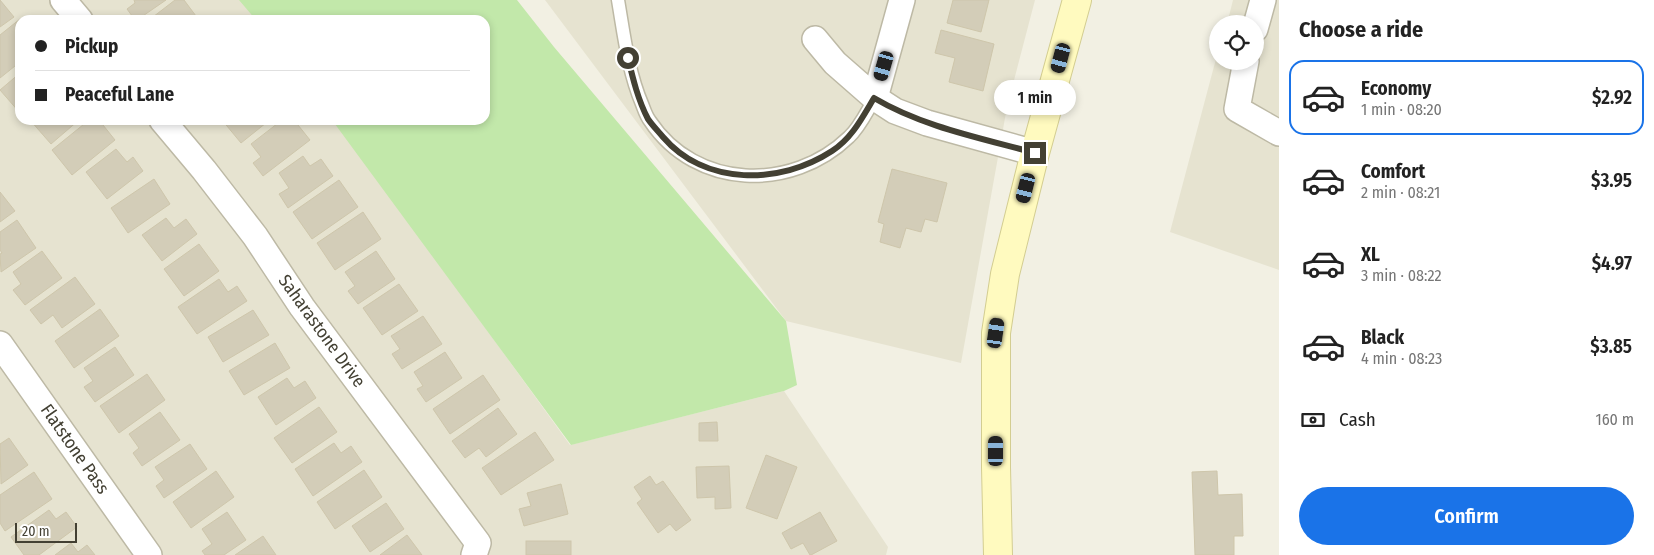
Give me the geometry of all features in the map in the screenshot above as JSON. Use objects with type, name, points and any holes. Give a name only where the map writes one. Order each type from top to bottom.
[{"type":"main road","points":[[998,555],[996,333],[1005,274],[1035,153],[1077,0]]},
{"type":"street","points":[[63,0],[76,15]]},
{"type":"street","points":[[874,98],[902,0]]},
{"type":"street","points":[[1259,15],[1263,0]]},
{"type":"street","points":[[815,39],[835,63],[874,98],[895,110],[927,123],[1035,153]]},
{"type":"street","points":[[1244,70],[1237,109],[1279,133]]},
{"type":"street","name":"Saharastone Drive","points":[[166,125],[255,236],[302,307],[476,549]]},
{"type":"street","name":"Flatstone Pass","points":[[0,344],[149,555]]},
{"type":"lane","points":[[618,0],[635,87],[649,120],[671,146],[696,163],[725,174],[767,176],[799,168],[832,151],[851,135],[874,98]]},
{"type":"shaded area","points":[[0,0],[241,0],[253,15],[15,15],[15,125],[339,125],[570,445],[784,391],[888,547],[886,555],[0,555]]},
{"type":"shaded area","points":[[545,0],[1035,0],[1007,107],[961,363],[786,321]]},
{"type":"shaded area","points":[[1233,0],[1279,0],[1279,270],[1170,232],[1213,70],[1264,70],[1264,15],[1229,15]]},
{"type":"green space","points":[[239,0],[517,0],[554,47],[786,321],[797,385],[784,391],[571,445],[336,125],[490,125],[490,15],[252,15]]},
{"type":"building","points":[[0,0],[14,17],[0,27]]},
{"type":"building","points":[[134,0],[166,0],[144,15],[131,15],[127,9],[135,3]]},
{"type":"building","points":[[175,0],[184,0],[195,15],[156,15]]},
{"type":"building","points":[[953,0],[989,0],[981,32],[947,23]]},
{"type":"building","points":[[15,23],[15,66],[0,78],[0,35]]},
{"type":"building","points":[[941,30],[994,44],[983,91],[949,82],[955,58],[935,53]]},
{"type":"building","points":[[15,77],[15,107],[0,90]]},
{"type":"building","points":[[34,125],[73,125],[51,144]]},
{"type":"building","points":[[83,125],[103,125],[115,140],[72,175],[52,150]]},
{"type":"building","points":[[226,125],[264,125],[241,143]]},
{"type":"building","points":[[276,125],[298,125],[310,140],[263,176],[253,163],[261,157],[251,144]]},
{"type":"building","points":[[116,149],[127,162],[133,157],[143,171],[107,199],[86,172]]},
{"type":"building","points":[[303,156],[310,166],[321,159],[333,176],[288,208],[279,194],[289,188],[279,173]]},
{"type":"building","points":[[892,169],[947,183],[937,222],[925,219],[921,232],[906,228],[900,248],[880,242],[884,224],[878,222]]},
{"type":"building","points":[[154,179],[170,204],[128,233],[111,208]]},
{"type":"building","points":[[339,180],[358,207],[312,239],[293,212]]},
{"type":"building","points":[[0,192],[15,211],[0,222]]},
{"type":"building","points":[[363,212],[381,239],[335,270],[317,243]]},
{"type":"building","points":[[166,218],[174,228],[186,219],[197,234],[162,261],[142,235]]},
{"type":"building","points":[[17,220],[36,248],[1,272],[0,232]]},
{"type":"building","points":[[199,244],[219,271],[184,296],[164,269]]},
{"type":"building","points":[[42,251],[62,278],[25,305],[13,290],[21,284],[13,272]]},
{"type":"building","points":[[376,251],[395,279],[358,304],[348,291],[355,286],[345,272]]},
{"type":"building","points":[[75,277],[95,304],[62,328],[53,315],[41,324],[30,310]]},
{"type":"building","points":[[219,279],[228,292],[237,286],[247,301],[197,334],[178,307]]},
{"type":"building","points":[[399,284],[418,311],[382,335],[363,308]]},
{"type":"building","points":[[100,309],[119,336],[74,368],[55,341]]},
{"type":"building","points":[[253,310],[269,335],[223,362],[208,337]]},
{"type":"building","points":[[423,316],[442,344],[402,369],[392,354],[400,349],[391,336]]},
{"type":"building","points":[[275,343],[290,368],[244,395],[229,371]]},
{"type":"building","points":[[115,347],[134,375],[95,402],[84,387],[93,381],[84,368]]},
{"type":"building","points":[[445,352],[462,378],[426,402],[417,389],[423,386],[414,372]]},
{"type":"building","points":[[147,374],[165,400],[119,433],[100,406]]},
{"type":"building","points":[[483,375],[500,400],[450,434],[433,409]]},
{"type":"building","points":[[287,378],[294,388],[305,381],[316,398],[276,425],[258,397]]},
{"type":"building","points":[[319,407],[337,432],[292,463],[274,438]]},
{"type":"building","points":[[498,408],[517,434],[486,457],[479,448],[465,458],[452,441]]},
{"type":"building","points":[[160,412],[180,440],[142,466],[133,453],[139,448],[129,434]]},
{"type":"building","points":[[717,422],[718,441],[699,441],[699,423]]},
{"type":"building","points":[[535,432],[554,460],[501,495],[482,468]]},
{"type":"building","points":[[9,438],[28,465],[1,484],[0,444]]},
{"type":"building","points":[[334,443],[341,453],[351,446],[362,462],[313,496],[295,469]]},
{"type":"building","points":[[190,444],[207,469],[164,498],[156,486],[164,480],[155,467]]},
{"type":"building","points":[[766,455],[797,467],[777,519],[746,508]]},
{"type":"building","points":[[729,466],[731,508],[715,509],[715,497],[697,498],[696,467]]},
{"type":"building","points":[[364,470],[382,497],[335,529],[317,502]]},
{"type":"building","points":[[216,471],[234,497],[191,528],[173,502]]},
{"type":"building","points":[[1217,471],[1218,495],[1242,494],[1243,536],[1234,536],[1234,555],[1195,555],[1192,472]]},
{"type":"building","points":[[34,472],[52,499],[5,531],[0,523],[0,495]]},
{"type":"building","points":[[650,476],[656,485],[663,481],[691,520],[676,531],[670,524],[658,533],[637,503],[642,499],[634,487]]},
{"type":"building","points":[[561,484],[568,514],[524,526],[519,509],[531,506],[527,493]]},
{"type":"building","points":[[386,503],[404,529],[370,552],[352,526]]},
{"type":"building","points":[[49,510],[56,519],[66,512],[77,527],[39,555],[24,555],[11,537]]},
{"type":"building","points":[[227,512],[246,540],[224,555],[205,555],[202,551],[212,544],[202,529]]},
{"type":"building","points":[[820,512],[837,541],[811,555],[803,543],[791,549],[782,533]]},
{"type":"building","points":[[407,535],[422,555],[380,555]]},
{"type":"building","points":[[263,536],[276,555],[235,555]]},
{"type":"building","points":[[526,541],[571,541],[571,555],[526,555]]},
{"type":"building","points":[[71,543],[78,552],[87,545],[95,555],[55,555]]},
{"type":"route","points":[[628,58],[635,87],[649,120],[671,146],[696,163],[725,174],[767,176],[799,168],[832,151],[851,135],[874,98],[895,110],[927,123],[1035,153]]}]
